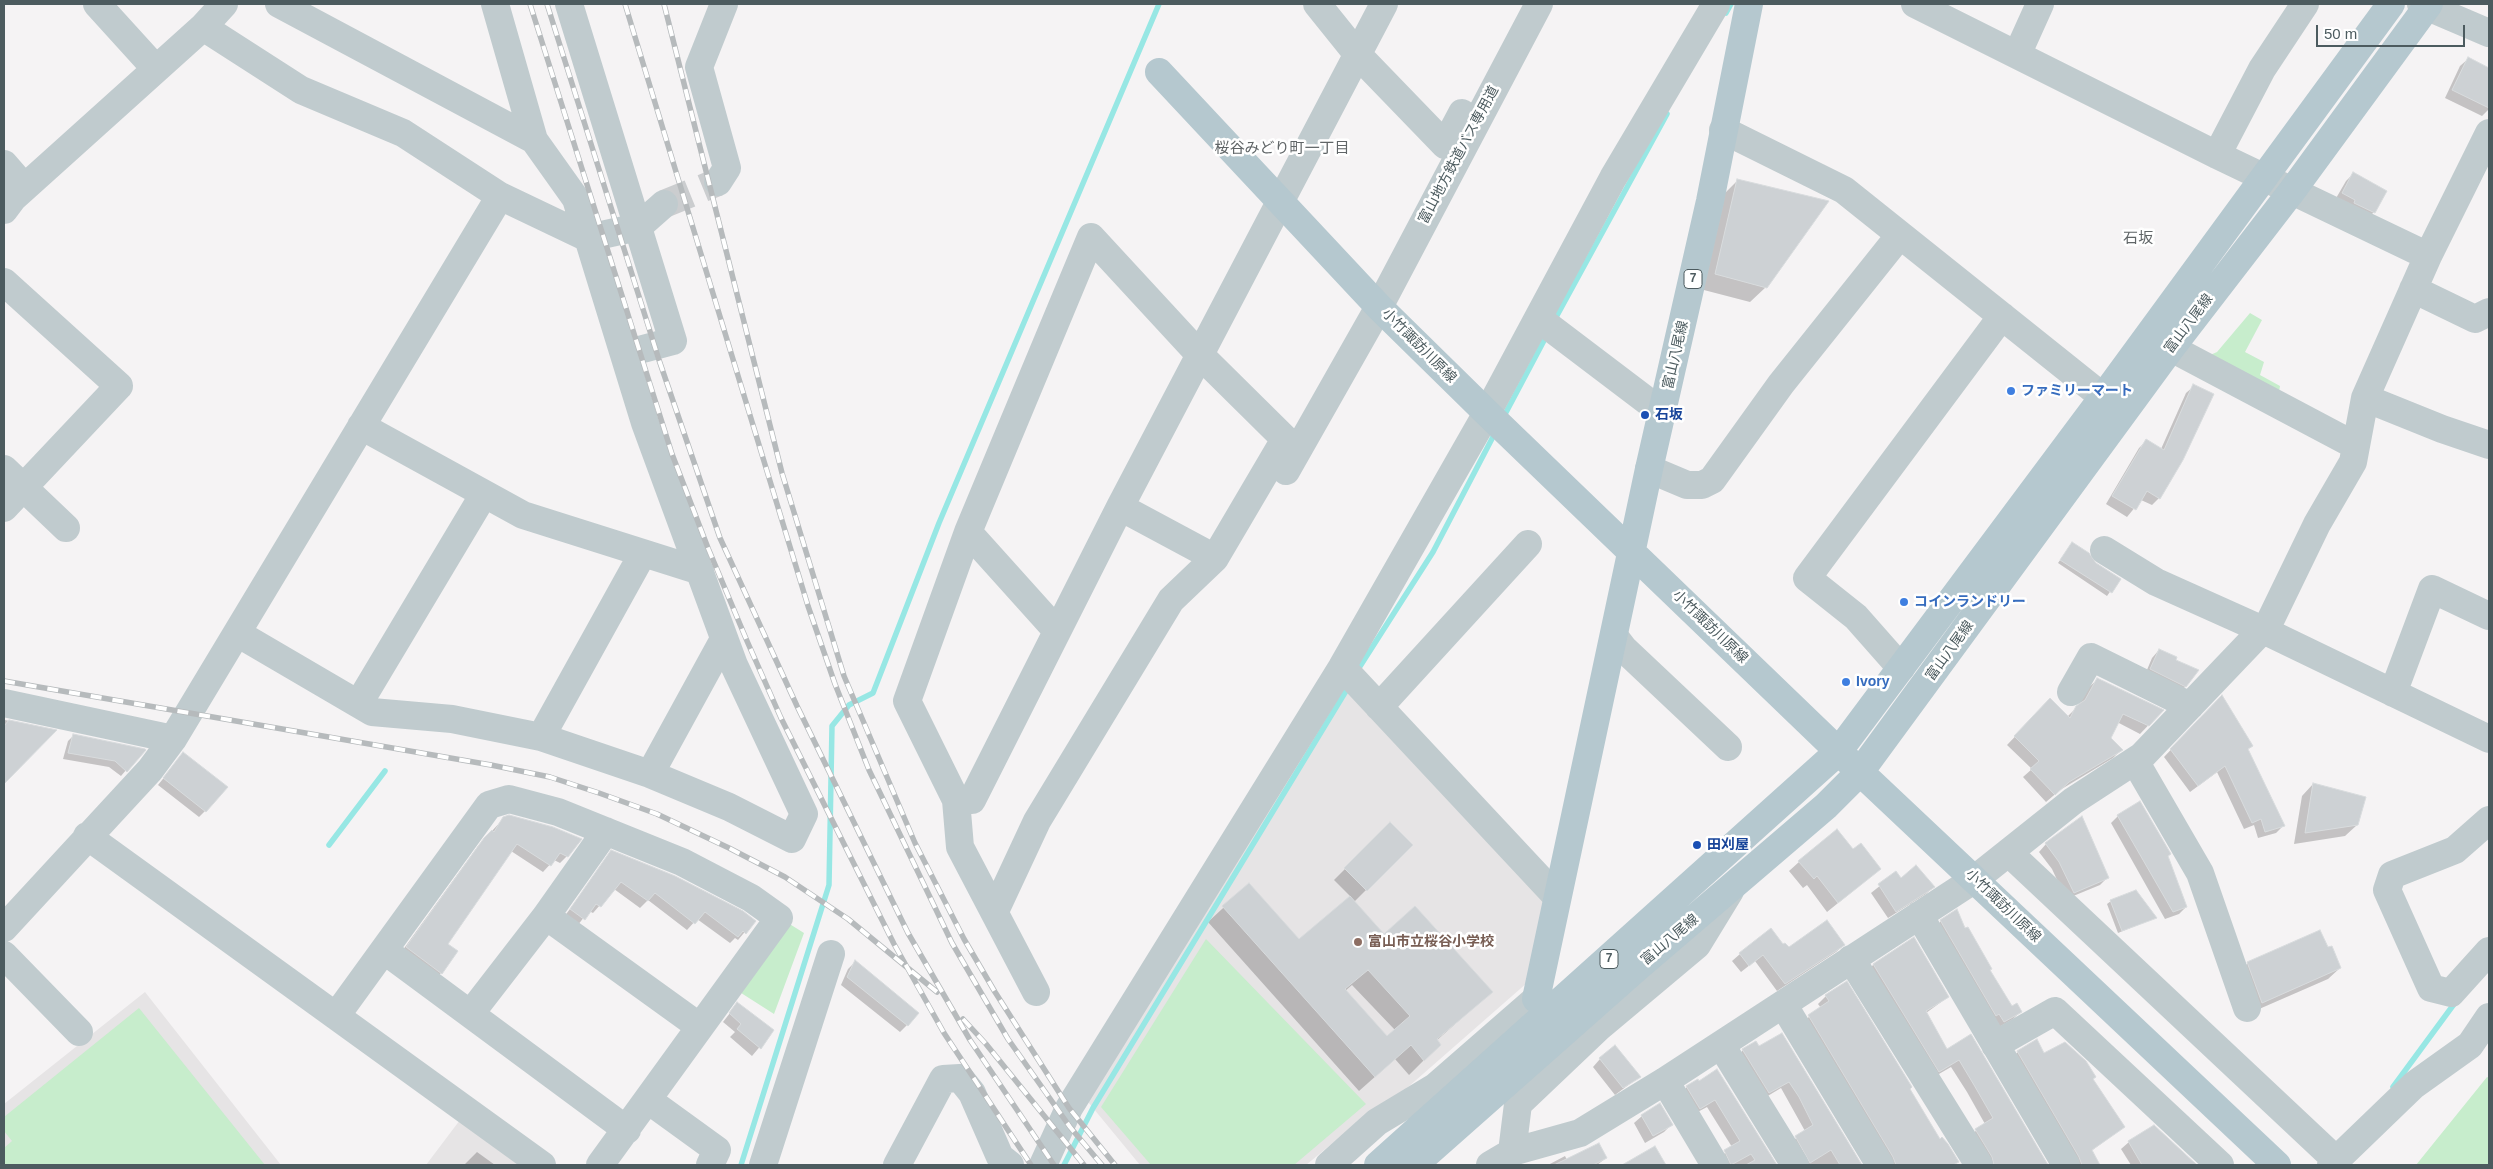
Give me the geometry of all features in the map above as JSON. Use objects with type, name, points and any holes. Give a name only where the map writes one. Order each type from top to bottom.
[{"type":"main road","name":"富山八尾線","points":[[1536,999],[1649,469],[1710,201],[1749,4]]},
{"type":"main road","name":"富山八尾線","points":[[1378,1165],[1806,783],[1838,752],[2103,397],[2391,4]]},
{"type":"main road","name":"富山八尾線","points":[[1414,1165],[1826,806],[1860,772],[2171,348],[2292,191],[2425,5]]},
{"type":"main road","name":"小竹諏訪川原線","points":[[1160,72],[1379,307],[1487,413],[1838,752],[2277,1165]]},
{"type":"street","points":[[97,4],[156,69]]},
{"type":"street","points":[[4,210],[24,187],[203,27],[224,4]]},
{"type":"street","points":[[279,4],[534,140]]},
{"type":"street","points":[[237,633],[372,712],[452,719],[541,737],[650,774],[729,807],[792,839],[804,814],[734,665],[724,639],[645,423],[576,199],[534,140],[495,4]]},
{"type":"street","points":[[569,4],[673,341],[624,354]]},
{"type":"street","points":[[718,182],[727,168],[699,67],[724,4]]},
{"type":"street","points":[[1317,4],[1358,55],[1444,145],[1521,4]]},
{"type":"street","points":[[956,800],[972,800],[1120,507],[1384,4]]},
{"type":"street","name":"富山地方鉄道バス専用道","points":[[1264,510],[1379,307],[1539,4]]},
{"type":"street","points":[[1043,1165],[1069,1108],[1342,667],[1487,413],[1614,178],[1716,4]]},
{"type":"street","points":[[1915,4],[2217,155],[2428,256]]},
{"type":"street","points":[[2017,55],[2040,4]]},
{"type":"street","points":[[2217,155],[2262,69],[2305,4]]},
{"type":"street","points":[[2425,5],[2489,33]]},
{"type":"street","points":[[203,27],[301,90],[403,133],[500,196],[588,238],[638,227],[664,204]]},
{"type":"street","points":[[1723,130],[1844,190],[2103,397]]},
{"type":"street","points":[[1734,886],[1697,945],[1598,1028],[1518,1104],[1515,1158],[1580,1133],[1721,1045],[1975,879],[2073,802],[2142,756],[2263,630],[2269,623],[2317,524],[2353,462],[2365,398],[2428,256],[2489,133]]},
{"type":"street","points":[[4,164],[24,187]]},
{"type":"street","points":[[4,928],[38,894],[87,836],[150,770],[172,739],[500,196]]},
{"type":"street","points":[[1649,469],[1687,484],[1702,486],[1712,480],[1782,384],[1900,235]]},
{"type":"street","points":[[996,911],[1037,821],[1171,600],[1215,558],[1285,439],[1200,354],[1091,237],[968,532],[907,701],[956,800],[960,847],[996,911],[1036,992]]},
{"type":"street","points":[[4,282],[119,386],[13,478],[4,508]]},
{"type":"street","points":[[2413,289],[2475,319],[2489,312]]},
{"type":"street","points":[[1901,668],[1856,617],[1807,578],[2002,316]]},
{"type":"street","points":[[1539,319],[1663,412]]},
{"type":"street","points":[[2171,348],[2356,446]]},
{"type":"street","points":[[2365,398],[2489,446]]},
{"type":"street","points":[[361,426],[523,516],[700,572]]},
{"type":"street","points":[[13,478],[66,528]]},
{"type":"street","points":[[358,703],[484,494]]},
{"type":"street","points":[[1120,507],[1215,558]]},
{"type":"street","points":[[968,532],[1057,631]]},
{"type":"street","points":[[1379,707],[1528,544]]},
{"type":"street","points":[[2104,550],[2156,582],[2263,630],[2489,739]]},
{"type":"street","points":[[541,737],[643,553]]},
{"type":"street","points":[[2392,693],[2432,589],[2489,616]]},
{"type":"street","points":[[1614,636],[1624,649],[1728,747]]},
{"type":"street","points":[[650,774],[724,639]]},
{"type":"street","points":[[2071,692],[2091,657],[2190,706]]},
{"type":"street","points":[[1342,667],[1557,897]]},
{"type":"street","points":[[4,703],[172,739]]},
{"type":"street","points":[[2135,761],[2200,873],[2247,1008]]},
{"type":"street","points":[[336,1016],[385,951],[488,805],[509,799],[558,812],[682,862],[751,898],[779,918],[600,1165]]},
{"type":"street","points":[[2489,820],[2455,850],[2392,875],[2386,890],[2431,988],[2451,993],[2489,951]]},
{"type":"street","points":[[472,1012],[546,916],[606,832]]},
{"type":"street","points":[[87,836],[542,1165]]},
{"type":"street","points":[[2010,853],[2333,1163],[2414,1085],[2470,1045],[2489,1017]]},
{"type":"street","points":[[1919,915],[2066,1165]]},
{"type":"street","points":[[546,916],[700,1027]]},
{"type":"street","points":[[385,951],[472,1012],[626,1130]]},
{"type":"street","points":[[763,1165],[831,954]]},
{"type":"street","points":[[4,955],[79,1032]]},
{"type":"street","points":[[1851,960],[1979,1165]]},
{"type":"street","points":[[1329,1165],[1376,1122],[1434,1087],[1536,999]]},
{"type":"street","points":[[1783,1004],[1880,1165]]},
{"type":"street","points":[[1996,1045],[2055,1012],[2220,1165]]},
{"type":"street","points":[[1721,1045],[1795,1165]]},
{"type":"street","points":[[897,1165],[943,1078],[960,1078],[972,1093],[1000,1157],[1010,1165]]},
{"type":"street","points":[[1665,1081],[1715,1165]]},
{"type":"street","points":[[648,1100],[716,1150],[710,1165]]},
{"type":"shaded area","name":"富山市立桜谷小学校","points":[[1338,684],[1356,688],[1545,902],[1528,982],[1399,1095],[1375,1108],[1306,1165],[1140,1165],[1084,1097]]},
{"type":"shaded area","points":[[145,992],[281,1165],[4,1165],[4,1104]]},
{"type":"shaded area","points":[[463,1116],[531,1165],[426,1165]]},
{"type":"green space","points":[[2250,313],[2262,320],[2245,352],[2264,362],[2260,375],[2280,386],[2279,392],[2199,360],[2217,352]]},
{"type":"green space","points":[[788,923],[804,933],[774,1014],[738,991]]},
{"type":"green space","points":[[1206,939],[1366,1104],[1294,1165],[1151,1165],[1101,1107]]},
{"type":"green space","points":[[139,1008],[265,1165],[4,1165],[4,1148],[12,1141],[4,1131],[4,1117]]},
{"type":"green space","points":[[2487,1077],[2489,1078],[2489,1165],[2416,1165]]},
{"type":"building","points":[[2468,57],[2489,68],[2489,108],[2452,90]]},
{"type":"building","points":[[2353,172],[2387,191],[2375,213],[2354,203],[2355,200],[2342,193]]},
{"type":"building","points":[[1737,179],[1829,201],[1767,288],[1715,274]]},
{"type":"building","points":[[2193,384],[2214,394],[2183,460],[2160,499],[2147,491],[2136,510],[2112,496],[2146,439],[2164,450]]},
{"type":"building","points":[[2072,542],[2089,553],[2096,563],[2121,579],[2112,593],[2060,560]]},
{"type":"building","points":[[2159,649],[2177,657],[2176,660],[2199,670],[2186,687],[2150,669]]},
{"type":"building","points":[[2097,678],[2164,710],[2149,726],[2123,714],[2111,738],[2123,750],[2069,782],[2055,795],[2030,769],[2039,761],[2014,736],[2050,698],[2070,718],[2076,706],[2085,700]]},
{"type":"building","points":[[2222,695],[2253,746],[2248,749],[2285,826],[2265,832],[2261,819],[2252,823],[2225,766],[2198,786],[2170,749]]},
{"type":"building","points":[[9,720],[57,730],[4,784],[4,726]]},
{"type":"building","points":[[73,734],[146,750],[127,772],[115,761],[68,753]]},
{"type":"building","points":[[183,752],[228,787],[206,812],[163,778]]},
{"type":"building","points":[[2313,783],[2366,797],[2358,825],[2305,833]]},
{"type":"building","points":[[2140,801],[2171,854],[2168,856],[2187,907],[2173,912],[2117,815]]},
{"type":"building","points":[[509,815],[553,827],[582,839],[568,857],[560,853],[551,866],[517,844],[448,944],[458,951],[442,974],[406,947],[484,838],[492,830],[494,832],[503,817]]},
{"type":"building","points":[[2082,816],[2109,878],[2074,893],[2059,862],[2045,843]]},
{"type":"building","points":[[1390,822],[1413,845],[1367,891],[1344,868]]},
{"type":"building","points":[[1837,829],[1853,849],[1861,843],[1881,869],[1838,903],[1817,876],[1814,879],[1798,861]]},
{"type":"building","points":[[611,850],[675,876],[743,911],[756,921],[746,934],[743,931],[738,937],[705,912],[695,924],[655,893],[648,901],[621,882],[601,907],[596,904],[585,920],[570,909]]},
{"type":"building","points":[[1916,865],[1935,887],[1896,912],[1878,884],[1896,871],[1901,878]]},
{"type":"building","points":[[1249,883],[1299,939],[1350,896],[1384,934],[1415,906],[1493,992],[1437,1039],[1441,1045],[1424,1061],[1411,1045],[1375,1077],[1222,906]],"holes":[[[1368,970],[1410,1016],[1387,1036],[1345,989]]]},
{"type":"building","points":[[2136,890],[2157,918],[2122,931],[2110,900]]},
{"type":"building","points":[[1957,909],[1965,928],[1968,927],[1992,969],[1990,970],[2012,1006],[2017,1003],[2022,1012],[2004,1022],[1999,1014],[1996,1016],[1940,920]]},
{"type":"building","points":[[1827,920],[1845,945],[1785,984],[1763,955],[1749,966],[1739,953],[1771,928],[1783,944],[1785,943],[1789,947]]},
{"type":"building","points":[[2320,930],[2328,947],[2332,946],[2341,968],[2262,1003],[2247,962]]},
{"type":"building","points":[[1914,937],[1949,997],[1926,1011],[1947,1049],[1971,1034],[2048,1165],[1994,1165],[1992,1157],[1975,1129],[1993,1118],[1959,1060],[1939,1072],[1873,964]]},
{"type":"building","points":[[855,960],[919,1013],[908,1026],[847,977]]},
{"type":"building","points":[[1847,981],[1912,1087],[1910,1089],[1940,1139],[1942,1137],[1948,1144],[1959,1162],[1953,1165],[1896,1165],[1808,1015],[1829,1001],[1825,995]]},
{"type":"building","points":[[737,1002],[774,1030],[761,1049],[737,1029],[741,1024],[729,1013]]},
{"type":"building","points":[[1782,1033],[1862,1165],[1840,1165],[1831,1150],[1810,1163],[1795,1136],[1813,1125],[1799,1097],[1789,1082],[1769,1093],[1742,1049],[1756,1041],[1759,1046]]},
{"type":"building","points":[[2037,1039],[2044,1053],[2065,1042],[2086,1061],[2096,1077],[2093,1079],[2125,1127],[2092,1150],[2100,1165],[2082,1165],[2017,1051]]},
{"type":"building","points":[[1615,1045],[1641,1077],[1623,1088],[1599,1058]]},
{"type":"building","points":[[1717,1069],[1777,1165],[1746,1165],[1755,1160],[1751,1154],[1731,1165],[1724,1150],[1740,1141],[1715,1100],[1700,1109],[1686,1086],[1698,1079],[1699,1081]]},
{"type":"building","points":[[1660,1103],[1673,1125],[1653,1136],[1641,1115]]},
{"type":"building","points":[[2154,1125],[2197,1165],[2142,1165],[2128,1141]]},
{"type":"building","points":[[1599,1143],[1607,1158],[1593,1165],[1554,1165]]},
{"type":"building","points":[[1655,1146],[1666,1165],[1622,1165]]},
{"type":"waterway","points":[[741,1165],[829,885],[832,726],[849,705],[873,693],[939,523],[1159,4]]},
{"type":"waterway","points":[[1726,13],[1731,4]]},
{"type":"waterway","points":[[1554,321],[1667,114]]},
{"type":"waterway","points":[[1503,418],[1548,333]]},
{"type":"waterway","points":[[1357,671],[1433,552],[1496,431]]},
{"type":"waterway","points":[[1064,1165],[1093,1108],[1349,686]]},
{"type":"waterway","points":[[329,845],[385,771]]},
{"type":"waterway","points":[[2393,1087],[2457,1000]]},
{"type":"tunnel","points":[[664,204],[718,182]]},
{"type":"railway","points":[[530,4],[672,454],[708,548],[747,641],[781,718],[894,944],[944,1033],[1031,1165]]},
{"type":"railway","points":[[547,4],[659,360],[720,538],[797,706],[908,933],[970,1040],[1054,1165]]},
{"type":"railway","points":[[625,4],[808,606],[835,684],[869,770],[952,943],[1008,1039],[1070,1127],[1102,1165]]},
{"type":"railway","points":[[664,4],[782,473],[844,676],[915,843],[964,939],[995,992],[1069,1108],[1115,1165]]},
{"type":"railway","points":[[4,681],[491,765],[550,777],[599,793],[657,814],[785,877],[848,919],[937,992]]},
{"type":"railway","points":[[963,1019],[986,1044],[1084,1165]]},
{"type":"place","name":"ファミリーマート","points":[[2011,391]]},
{"type":"place","name":"石坂","points":[[1645,415]]},
{"type":"place","name":"コインランドリー","points":[[1904,602]]},
{"type":"place","name":"Ivory","points":[[1846,682]]},
{"type":"place","name":"田刈屋","points":[[1697,845]]},
{"type":"place","name":"富山市立桜谷小学校","points":[[1358,942]]},
{"type":"district","name":"桜谷みどり町一丁目","points":[[1282,149]]},
{"type":"district","name":"石坂","points":[[2138,239]]}]
